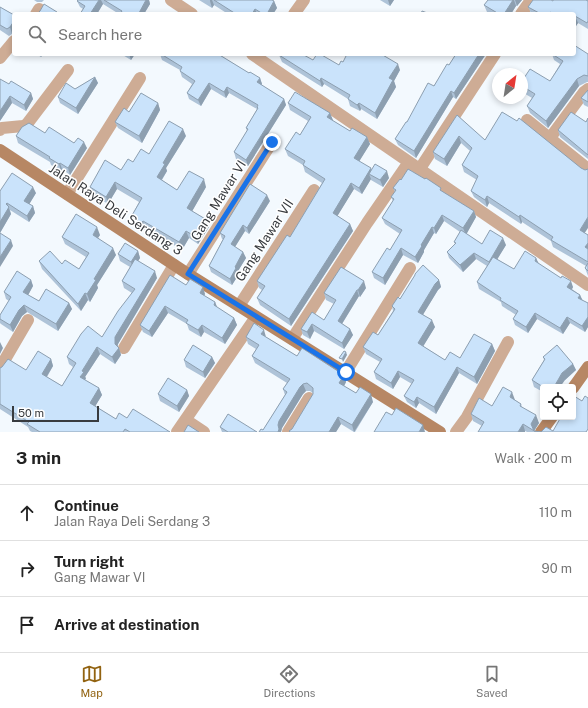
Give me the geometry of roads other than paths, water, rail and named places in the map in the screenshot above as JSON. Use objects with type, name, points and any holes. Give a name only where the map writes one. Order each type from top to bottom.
[{"type":"street","points":[[171,0],[189,12]]},
{"type":"street","points":[[295,12],[304,0]]},
{"type":"street","points":[[522,12],[531,0]]},
{"type":"street","points":[[0,58],[12,43]]},
{"type":"street","points":[[419,170],[494,56]]},
{"type":"street","points":[[265,58],[419,170],[588,285]]},
{"type":"street","points":[[0,130],[2,128],[23,126],[27,124],[68,70]]},
{"type":"street","points":[[67,194],[140,78]]},
{"type":"street","points":[[550,138],[584,92],[588,89]]},
{"type":"street","points":[[527,120],[588,169]]},
{"type":"street","name":"Gang Mawar VI","points":[[188,274],[272,142]]},
{"type":"street","name":"Jalan Raya Deli Serdang 3","points":[[0,150],[188,274],[440,432]]},
{"type":"street","points":[[292,339],[358,236],[409,162]]},
{"type":"street","name":"Gang Mawar VII","points":[[239,306],[314,190]]},
{"type":"street","points":[[124,348],[174,265]]},
{"type":"street","points":[[346,372],[410,268]]},
{"type":"street","points":[[177,432],[256,317]]},
{"type":"street","points":[[0,368],[28,320]]},
{"type":"street","points":[[456,432],[508,342]]},
{"type":"street","points":[[576,384],[588,367]]},
{"type":"street","points":[[288,432],[309,398]]},
{"type":"street","points":[[186,420],[204,432]]},
{"type":"street","points":[[541,432],[550,420]]}]
